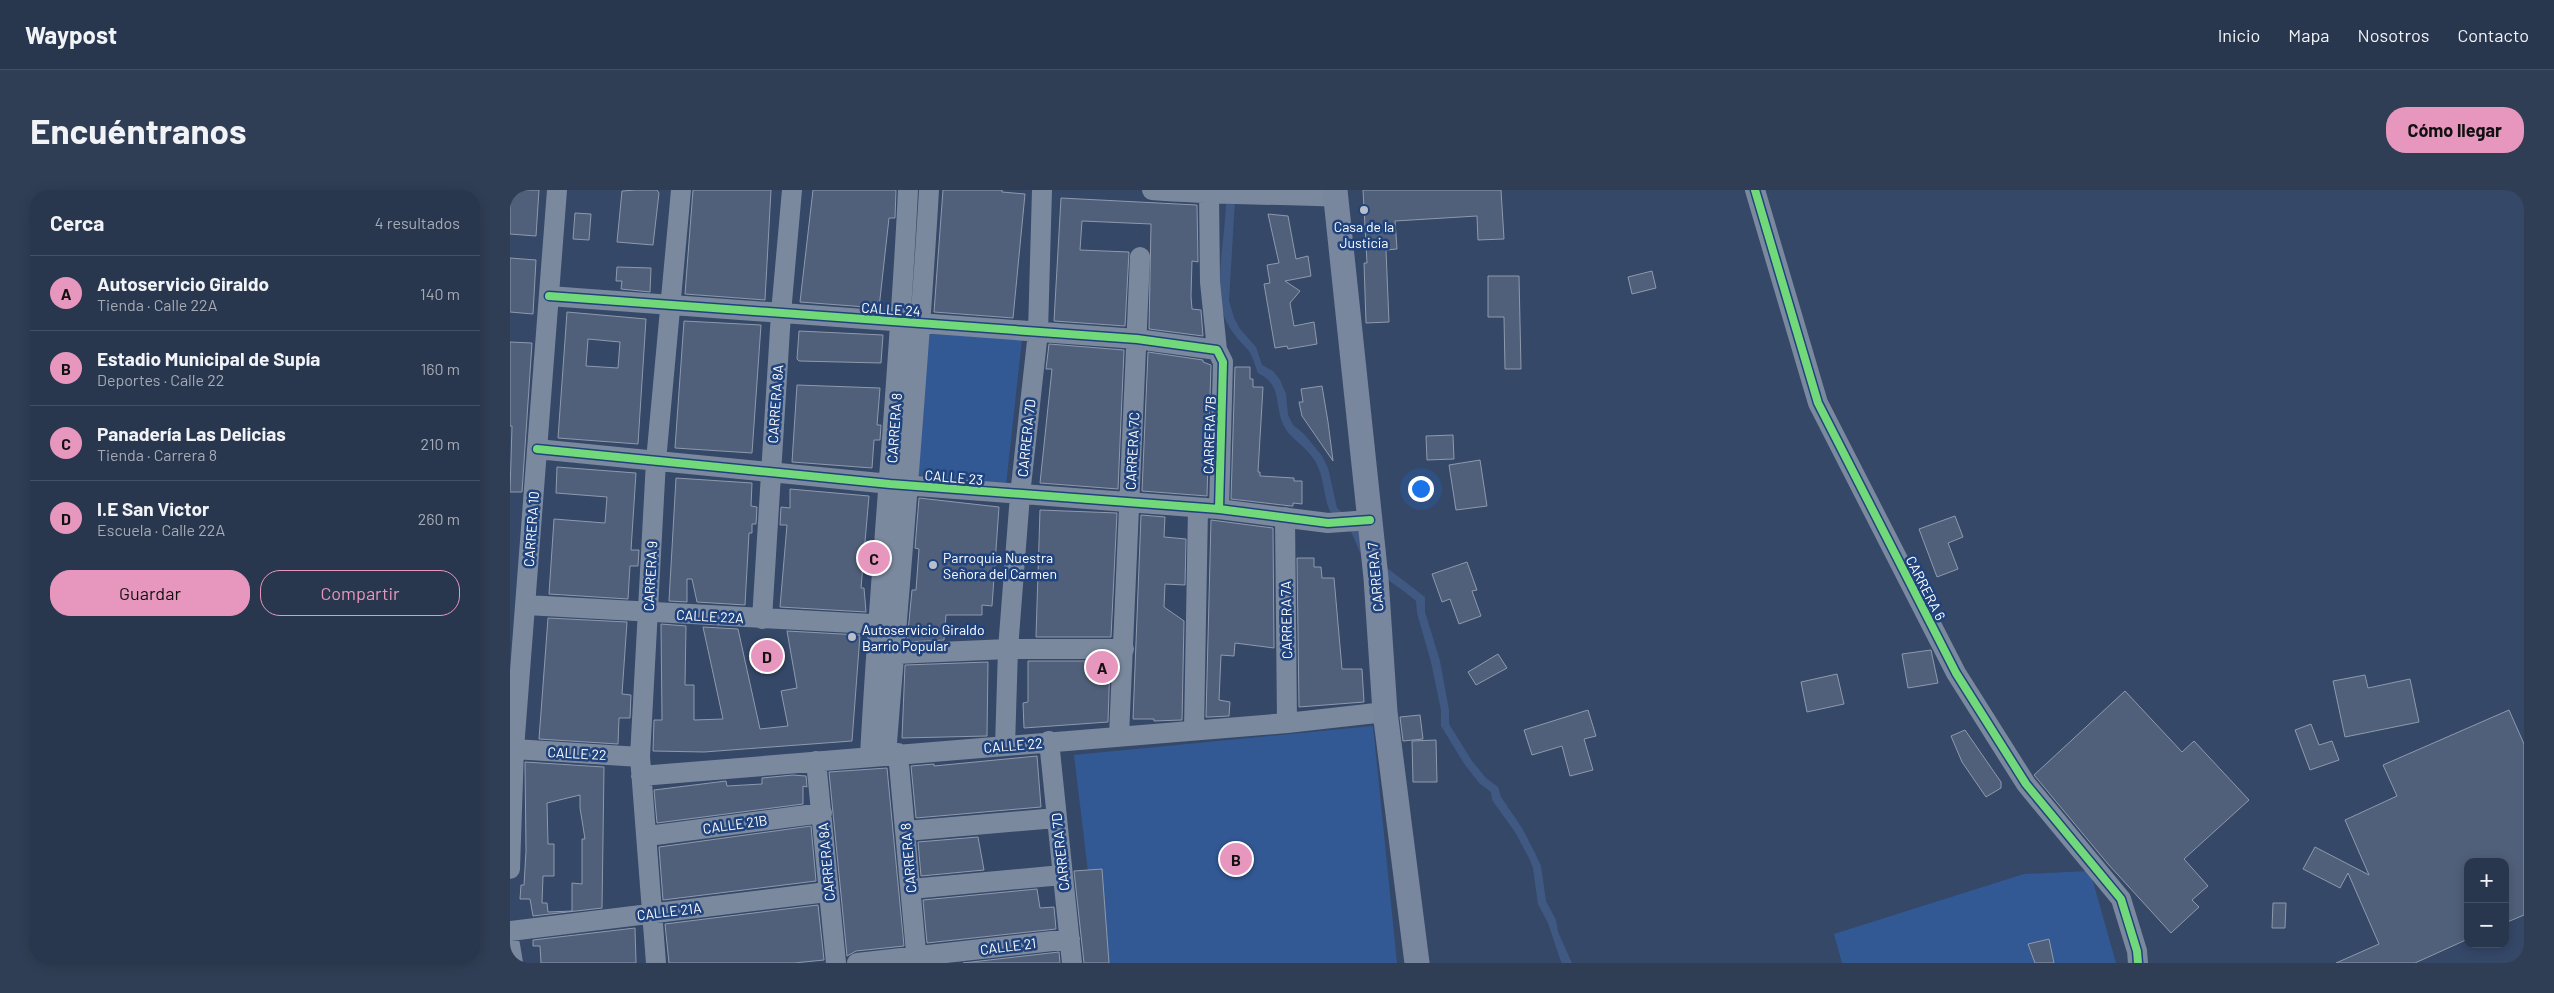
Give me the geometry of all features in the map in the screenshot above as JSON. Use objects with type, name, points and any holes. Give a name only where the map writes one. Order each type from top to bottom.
[{"type":"main road","name":"CARRERA 7","points":[[1335,194],[1364,521],[1373,546],[1386,712],[1417,963]]},
{"type":"street","name":"CARRERA 10","points":[[510,869],[514,750],[557,190]]},
{"type":"street","name":"CARRERA 9","points":[[656,963],[651,913],[648,836],[641,766],[656,461],[681,190]]},
{"type":"street","name":"CARRERA 8A","points":[[762,619],[780,314],[792,190]]},
{"type":"street","name":"CARRERA 8","points":[[908,190],[912,323]]},
{"type":"street","name":"CARRERA 8","points":[[917,960],[906,831],[885,755],[886,625],[912,323],[929,190]]},
{"type":"street","name":"CARRERA 7D","points":[[1004,746],[1008,650],[1020,496],[1038,332],[1042,190]]},
{"type":"street","points":[[1152,190],[1213,194],[1244,192],[1335,194]]},
{"type":"street","name":"CARRERA 6","points":[[1755,190],[1818,403],[1956,673],[2026,784],[2120,899],[2137,951],[2138,963]]},
{"type":"street","name":"CARRERA 7B","points":[[1213,194],[1210,282],[1220,356],[1219,509]]},
{"type":"street","name":"CARRERA 7C","points":[[1119,736],[1140,257]]},
{"type":"street","name":"CALLE 24","points":[[549,296],[1137,339],[1220,356]]},
{"type":"street","name":"CALLE 23","points":[[537,449],[1020,496],[1219,509],[1328,523],[1364,521]]},
{"type":"street","points":[[1194,730],[1198,508]]},
{"type":"street","name":"CARRERA 7A","points":[[1285,517],[1287,723]]},
{"type":"street","name":"CALLE 22A","points":[[526,605],[886,625]]},
{"type":"street","name":"CARRERA 8","points":[[885,755],[894,654],[886,625]]},
{"type":"street","points":[[894,654],[1008,650],[1124,649]]},
{"type":"street","name":"CALLE 22","points":[[514,750],[641,766],[816,761],[1287,723],[1386,712]]},
{"type":"street","name":"CARRERA 7D","points":[[1049,742],[1072,963]]},
{"type":"street","name":"CARRERA 8A","points":[[816,761],[822,813],[827,892],[836,963]]},
{"type":"street","name":"CALLE 21B","points":[[648,836],[822,813]]},
{"type":"street","points":[[906,831],[1056,818]]},
{"type":"street","points":[[911,889],[1062,875]]},
{"type":"street","name":"CALLE 21A","points":[[510,930],[827,892]]},
{"type":"street","name":"CALLE 21","points":[[857,963],[989,956],[1070,939]]},
{"type":"street","points":[[510,945],[513,963]]},
{"type":"shaded area","points":[[1235,200],[1229,301],[1234,318],[1240,329],[1256,347],[1262,365],[1273,371],[1280,380],[1286,394],[1288,415],[1293,425],[1304,434],[1322,456],[1328,468],[1337,508],[1355,523],[1383,565],[1425,597],[1425,612],[1440,661],[1449,710],[1449,724],[1472,761],[1486,778],[1498,787],[1501,797],[1522,828],[1536,855],[1541,866],[1546,901],[1556,920],[1558,932],[1572,963],[1562,963],[1560,959],[1548,923],[1538,904],[1533,868],[1515,832],[1492,800],[1491,792],[1480,784],[1465,765],[1441,726],[1441,710],[1431,662],[1417,613],[1416,601],[1368,564],[1348,527],[1330,511],[1315,461],[1308,451],[1285,428],[1281,420],[1277,397],[1272,384],[1258,373],[1249,351],[1234,334],[1225,319],[1220,289],[1221,258],[1226,201]]},
{"type":"shaded area","points":[[929,334],[1022,339],[1006,485],[915,475]]},
{"type":"shaded area","points":[[1373,726],[1397,963],[1099,963],[1074,755]]},
{"type":"shaded area","points":[[2090,871],[2116,963],[1842,963],[1834,934],[2024,874]]},
{"type":"building","points":[[510,190],[539,190],[536,236],[510,234]]},
{"type":"building","points":[[657,190],[659,193],[653,245],[617,242],[622,191]]},
{"type":"building","points":[[693,190],[771,190],[765,300],[685,294]]},
{"type":"building","points":[[813,190],[896,190],[895,218],[889,218],[879,308],[800,302]]},
{"type":"building","points":[[943,190],[1002,190],[1002,192],[1025,194],[1013,318],[934,312]]},
{"type":"building","points":[[1363,190],[1501,190],[1504,239],[1478,240],[1477,216],[1395,221],[1397,249],[1386,250],[1389,322],[1366,323],[1364,263],[1367,263]]},
{"type":"building","points":[[1061,198],[1197,205],[1198,262],[1192,261],[1191,296],[1192,309],[1201,310],[1203,336],[1149,329],[1151,224],[1082,221],[1080,250],[1129,252],[1125,326],[1054,321]]},
{"type":"building","points":[[575,213],[591,214],[589,240],[573,239]]},
{"type":"building","points":[[1268,214],[1288,216],[1296,259],[1308,256],[1311,276],[1285,281],[1300,291],[1290,303],[1294,326],[1314,322],[1317,344],[1288,349],[1287,346],[1275,348],[1264,284],[1270,283],[1267,265],[1279,263]]},
{"type":"building","points":[[510,258],[536,260],[533,314],[510,312]]},
{"type":"building","points":[[617,267],[651,268],[650,292],[621,289],[622,281],[616,281]]},
{"type":"building","points":[[1652,271],[1656,288],[1632,294],[1628,277]]},
{"type":"building","points":[[1488,276],[1519,276],[1521,369],[1505,369],[1504,317],[1488,317]]},
{"type":"building","points":[[567,312],[646,319],[638,444],[558,438]],"holes":[[[588,339],[620,342],[618,368],[586,366]]]},
{"type":"building","points":[[684,321],[761,325],[752,453],[675,448]]},
{"type":"building","points":[[799,331],[883,335],[881,363],[799,361],[797,359]]},
{"type":"building","points":[[510,342],[532,343],[522,492],[510,492],[512,426],[510,426]]},
{"type":"building","points":[[1049,344],[1124,350],[1118,489],[1040,483],[1052,369],[1046,369]]},
{"type":"building","points":[[1148,352],[1203,360],[1203,362],[1211,365],[1207,496],[1142,491]]},
{"type":"building","points":[[1235,367],[1250,367],[1250,379],[1253,379],[1253,387],[1263,387],[1258,472],[1260,472],[1260,476],[1294,478],[1294,481],[1302,481],[1302,504],[1293,503],[1293,506],[1291,506],[1231,499]]},
{"type":"building","points":[[797,385],[880,388],[877,425],[881,425],[880,440],[874,440],[872,468],[792,462]]},
{"type":"building","points":[[1322,386],[1333,461],[1302,416],[1299,402],[1303,402],[1301,389]]},
{"type":"building","points":[[1453,435],[1454,459],[1427,460],[1426,436]]},
{"type":"building","points":[[1480,460],[1487,506],[1456,510],[1449,465]]},
{"type":"building","points":[[557,467],[636,473],[631,550],[639,550],[638,566],[630,566],[628,599],[549,594],[554,519],[605,523],[607,497],[556,493]]},
{"type":"building","points":[[676,478],[752,483],[751,506],[757,507],[756,524],[752,524],[752,533],[749,533],[745,605],[697,602],[692,579],[687,579],[687,602],[669,601]]},
{"type":"building","points":[[790,489],[869,496],[861,588],[864,588],[866,612],[780,607],[787,525],[780,525],[781,507],[790,508]]},
{"type":"building","points":[[919,498],[999,507],[992,606],[982,605],[982,615],[946,615],[944,640],[907,642],[912,590],[916,590],[919,549],[915,548]]},
{"type":"building","points":[[1040,510],[1117,513],[1111,637],[1036,637]]},
{"type":"building","points":[[1141,515],[1165,517],[1164,537],[1186,539],[1185,585],[1165,584],[1164,607],[1184,621],[1182,720],[1154,721],[1154,719],[1133,719]]},
{"type":"building","points":[[1955,516],[1963,537],[1948,543],[1958,569],[1937,577],[1919,529]]},
{"type":"building","points":[[1211,520],[1273,528],[1274,648],[1235,643],[1234,656],[1221,655],[1219,700],[1230,702],[1229,716],[1206,717]]},
{"type":"building","points":[[1297,558],[1314,558],[1314,567],[1321,567],[1322,578],[1334,578],[1342,669],[1362,669],[1364,702],[1299,707]]},
{"type":"building","points":[[1467,562],[1477,590],[1472,591],[1481,616],[1459,624],[1450,599],[1442,602],[1432,574]]},
{"type":"building","points":[[548,618],[627,622],[622,694],[631,695],[630,718],[619,718],[618,744],[539,739]]},
{"type":"building","points":[[661,624],[686,626],[685,685],[694,685],[694,720],[723,719],[703,627],[738,629],[760,729],[788,726],[781,691],[797,688],[787,631],[860,635],[852,741],[704,752],[653,751],[654,720],[662,720]]},
{"type":"building","points":[[1931,650],[1938,683],[1908,688],[1902,654]]},
{"type":"building","points":[[1498,654],[1507,668],[1476,685],[1468,672]]},
{"type":"building","points":[[1028,661],[1110,661],[1108,722],[1024,728],[1023,703],[1028,702]]},
{"type":"building","points":[[988,662],[987,736],[902,738],[905,665]]},
{"type":"building","points":[[1837,674],[1844,704],[1807,712],[1801,682]]},
{"type":"building","points":[[2365,675],[2368,688],[2410,679],[2419,722],[2345,737],[2333,681]]},
{"type":"building","points":[[2125,691],[2182,752],[2194,741],[2249,800],[2184,859],[2208,886],[2192,900],[2199,907],[2171,933],[2108,864],[2034,775]]},
{"type":"building","points":[[1588,710],[1596,736],[1584,739],[1593,770],[1570,776],[1562,746],[1532,755],[1524,730]]},
{"type":"building","points":[[2509,710],[2524,744],[2524,915],[2509,921],[2509,858],[2464,858],[2464,941],[2415,963],[2336,963],[2379,944],[2348,873],[2340,888],[2303,869],[2315,847],[2369,875],[2345,820],[2397,796],[2383,765]]},
{"type":"building","points":[[1420,715],[1423,739],[1403,741],[1400,717]]},
{"type":"building","points":[[2311,724],[2319,745],[2332,741],[2339,760],[2310,770],[2295,730]]},
{"type":"building","points":[[1965,730],[2001,782],[2001,788],[1986,797],[1962,762],[1951,736]]},
{"type":"building","points":[[1436,740],[1437,782],[1413,782],[1412,741]]},
{"type":"building","points":[[1037,756],[1041,807],[916,818],[911,766],[934,764],[934,766]]},
{"type":"building","points":[[525,762],[604,767],[602,908],[533,916],[530,899],[520,899],[521,885],[524,885],[526,851]],"holes":[[[580,795],[585,839],[582,839],[582,884],[572,883],[572,911],[548,912],[547,903],[542,903],[543,876],[554,876],[554,844],[548,844],[547,803]]]},
{"type":"building","points":[[887,768],[904,946],[856,951],[847,956],[829,772]]},
{"type":"building","points":[[793,775],[806,776],[807,787],[803,786],[803,804],[657,823],[654,790],[726,781],[727,786],[762,784],[762,778]]},
{"type":"building","points":[[811,826],[816,881],[663,900],[659,847]]},
{"type":"building","points":[[978,837],[984,870],[921,876],[918,842]]},
{"type":"building","points":[[1102,869],[1109,963],[1084,963],[1074,871]]},
{"type":"building","points":[[1037,889],[1040,908],[1054,907],[1056,929],[927,943],[923,900]]},
{"type":"building","points":[[2273,903],[2286,903],[2285,928],[2272,928]]},
{"type":"building","points":[[818,905],[824,960],[794,963],[669,963],[665,924]]},
{"type":"building","points":[[635,928],[636,963],[541,963],[540,946],[533,946],[533,940]]},
{"type":"building","points":[[2049,939],[2054,963],[2035,963],[2028,944]]},
{"type":"building","points":[[1059,952],[1060,963],[963,963]]},
{"type":"cycle path","points":[[1755,190],[1818,403],[1956,673],[2026,784],[2121,899],[2137,951],[2138,963]]},
{"type":"cycle path","points":[[549,296],[1137,339],[1217,350],[1223,362],[1219,509]]},
{"type":"cycle path","points":[[537,449],[890,484],[1219,509],[1328,523],[1370,520]]},
{"type":"place","name":"Casa de la Justicia","points":[[1364,210]]},
{"type":"place","name":"Panadería Las Delicias","points":[[874,558]]},
{"type":"place","name":"Parroquia Nuestra Señora del Carmen","points":[[933,565]]},
{"type":"place","name":"Autoservicio Giraldo Barrio Popular","points":[[852,637]]},
{"type":"place","name":"I.E San Victor","points":[[767,656]]},
{"type":"place","name":"Autoservicio Giraldo","points":[[1102,667]]},
{"type":"place","name":"Estadio Municipal de Supía","points":[[1236,859]]}]
